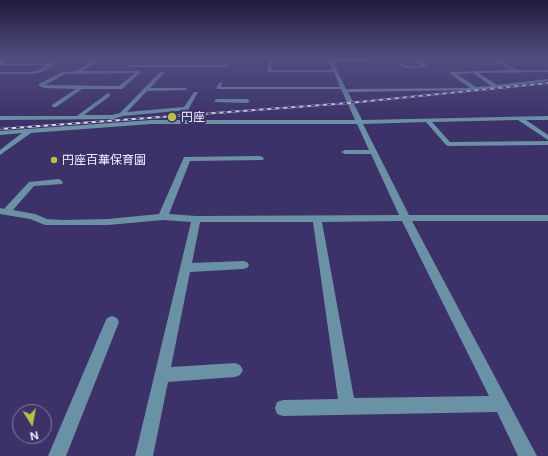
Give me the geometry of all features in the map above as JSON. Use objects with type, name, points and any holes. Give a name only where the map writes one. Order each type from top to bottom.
[{"type":"street","points":[[52,79],[41,85],[45,87],[120,88],[131,79]]},
{"type":"street","points":[[122,114],[156,79]]},
{"type":"street","points":[[339,79],[405,218],[528,456]]},
{"type":"street","points":[[461,79],[475,89]]},
{"type":"street","points":[[485,79],[497,87]]},
{"type":"street","points":[[220,82],[218,88],[343,90],[475,89],[548,80]]},
{"type":"street","points":[[54,106],[90,82]]},
{"type":"street","points":[[217,101],[246,103],[249,88]]},
{"type":"street","points":[[146,90],[185,89]]},
{"type":"street","points":[[0,118],[80,116],[86,118],[113,117],[122,114],[186,109],[196,93]]},
{"type":"street","points":[[80,116],[108,95]]},
{"type":"street","points":[[0,133],[151,122],[360,122],[545,118],[548,122]]},
{"type":"street","points":[[520,119],[548,138]]},
{"type":"street","points":[[427,120],[448,144],[548,143]]},
{"type":"street","points":[[0,152],[29,131]]},
{"type":"street","points":[[345,152],[373,152]]},
{"type":"street","points":[[163,217],[187,159],[260,158]]},
{"type":"street","points":[[3,211],[32,184],[59,182]]},
{"type":"street","points":[[3,211],[32,216],[45,222],[63,223],[108,222],[163,217],[196,219],[548,218]]},
{"type":"street","points":[[317,218],[347,406]]},
{"type":"street","points":[[144,456],[196,219]]},
{"type":"street","points":[[185,268],[243,265]]},
{"type":"street","points":[[57,456],[112,322]]},
{"type":"street","points":[[162,375],[236,370]]},
{"type":"street","points":[[283,408],[500,404]]},
{"type":"railway","points":[[0,129],[349,103],[548,83]]},
{"type":"place","name":"円座","points":[[172,117]]},
{"type":"place","name":"円座百華保育園","points":[[54,160]]}]
